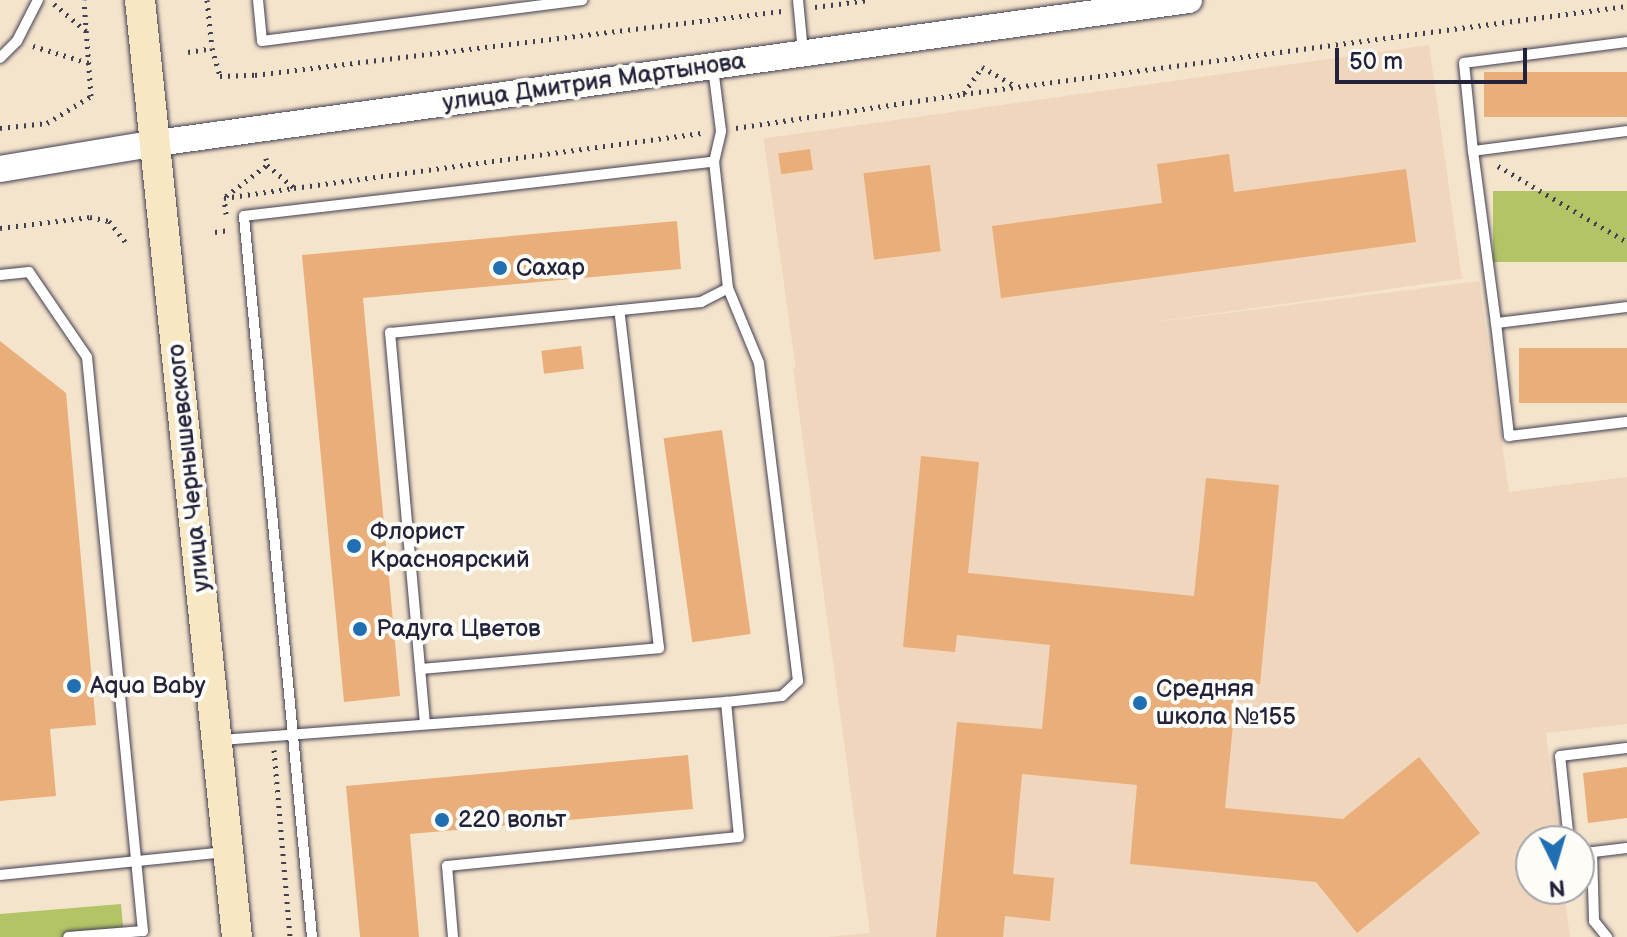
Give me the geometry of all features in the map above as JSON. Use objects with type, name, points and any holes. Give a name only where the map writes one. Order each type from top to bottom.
[{"type":"main road","name":"улица Чернышевского","points":[[140,0],[237,937]]},
{"type":"street","name":"улица Дмитрия Мартынова","points":[[0,169],[157,143],[1189,0]]},
{"type":"lane","points":[[0,58],[17,41],[38,0]]},
{"type":"lane","points":[[258,0],[262,41],[582,0]]},
{"type":"lane","points":[[798,4],[804,54]]},
{"type":"lane","points":[[1627,42],[1464,63],[1509,436],[1627,422]]},
{"type":"lane","points":[[217,740],[726,702],[782,696],[798,681],[759,363],[728,288],[714,162],[721,131],[713,66]]},
{"type":"lane","points":[[1473,151],[1627,131]]},
{"type":"lane","points":[[312,937],[244,216],[714,162]]},
{"type":"lane","points":[[0,275],[29,272],[87,357],[143,934],[68,937]]},
{"type":"lane","points":[[425,724],[390,333],[701,302],[728,288]]},
{"type":"lane","points":[[1496,323],[1627,307]]},
{"type":"lane","points":[[420,669],[659,648],[619,310]]},
{"type":"lane","points":[[453,937],[447,866],[739,837],[726,702]]},
{"type":"lane","points":[[1567,825],[1560,756],[1627,748]]},
{"type":"lane","points":[[1595,852],[1627,848]]},
{"type":"lane","points":[[0,875],[137,864],[228,852]]},
{"type":"lane","points":[[1594,905],[1594,921],[1607,937]]},
{"type":"path","points":[[50,0],[87,31]]},
{"type":"path","points":[[0,128],[47,127],[91,96],[84,0]]},
{"type":"path","points":[[207,0],[212,48],[220,76],[255,78],[798,4],[869,0]]},
{"type":"path","points":[[224,198],[267,162],[294,188],[721,131],[1016,86],[1627,6]]},
{"type":"path","points":[[17,41],[89,63]]},
{"type":"path","points":[[188,52],[212,48]]},
{"type":"path","points":[[963,94],[982,67],[1016,86]]},
{"type":"path","points":[[1473,151],[1627,242]]},
{"type":"path","points":[[57,212],[58,219]]},
{"type":"path","points":[[0,228],[90,217],[109,221],[126,243]]},
{"type":"path","points":[[215,232],[229,230]]},
{"type":"shaded area","points":[[1429,45],[1462,279],[796,372],[764,139]]},
{"type":"shaded area","points":[[1479,281],[1509,492],[1627,477],[1627,724],[1546,733],[1557,825],[1515,825],[1515,905],[1566,905],[1570,937],[828,937],[870,933],[793,368]]},
{"type":"green space","points":[[1493,191],[1627,191],[1627,262],[1493,262]]},
{"type":"green space","points":[[121,904],[124,937],[0,937],[0,914]]},
{"type":"building","points":[[1484,72],[1627,72],[1627,117],[1484,117]]},
{"type":"building","points":[[810,149],[813,170],[781,174],[778,153]]},
{"type":"building","points":[[1229,154],[1234,192],[1406,169],[1416,242],[1001,298],[992,226],[1162,203],[1157,164]]},
{"type":"building","points":[[930,165],[941,251],[874,260],[863,173]]},
{"type":"building","points":[[677,221],[681,269],[363,298],[400,696],[344,702],[302,255]]},
{"type":"building","points":[[0,341],[66,393],[96,725],[50,729],[56,796],[0,801]]},
{"type":"building","points":[[581,346],[584,369],[544,374],[541,351]]},
{"type":"building","points":[[1519,348],[1627,348],[1627,403],[1519,403]]},
{"type":"building","points":[[722,430],[751,634],[692,642],[664,438]]},
{"type":"building","name":"Средняя школа №155","points":[[921,456],[979,462],[968,573],[1194,596],[1206,478],[1279,485],[1260,684],[1237,682],[1225,808],[1343,819],[1419,757],[1480,833],[1357,933],[1316,882],[1130,864],[1137,785],[1022,774],[1013,874],[1054,878],[1050,921],[1005,916],[1003,937],[936,937],[957,722],[1042,729],[1050,645],[957,635],[955,652],[903,647]]},
{"type":"building","points":[[688,755],[693,809],[410,834],[419,937],[360,937],[346,786]]},
{"type":"building","points":[[1627,767],[1627,818],[1588,823],[1583,773]]},
{"type":"place","name":"Сахар","points":[[500,268]]},
{"type":"place","name":"Флорист Красноярский","points":[[354,546]]},
{"type":"place","name":"Радуга Цветов","points":[[360,629]]},
{"type":"place","name":"Aqua Baby","points":[[74,686]]},
{"type":"place","name":"Средняя школа №155","points":[[1140,703]]},
{"type":"place","name":"220 вольт","points":[[442,820]]}]
